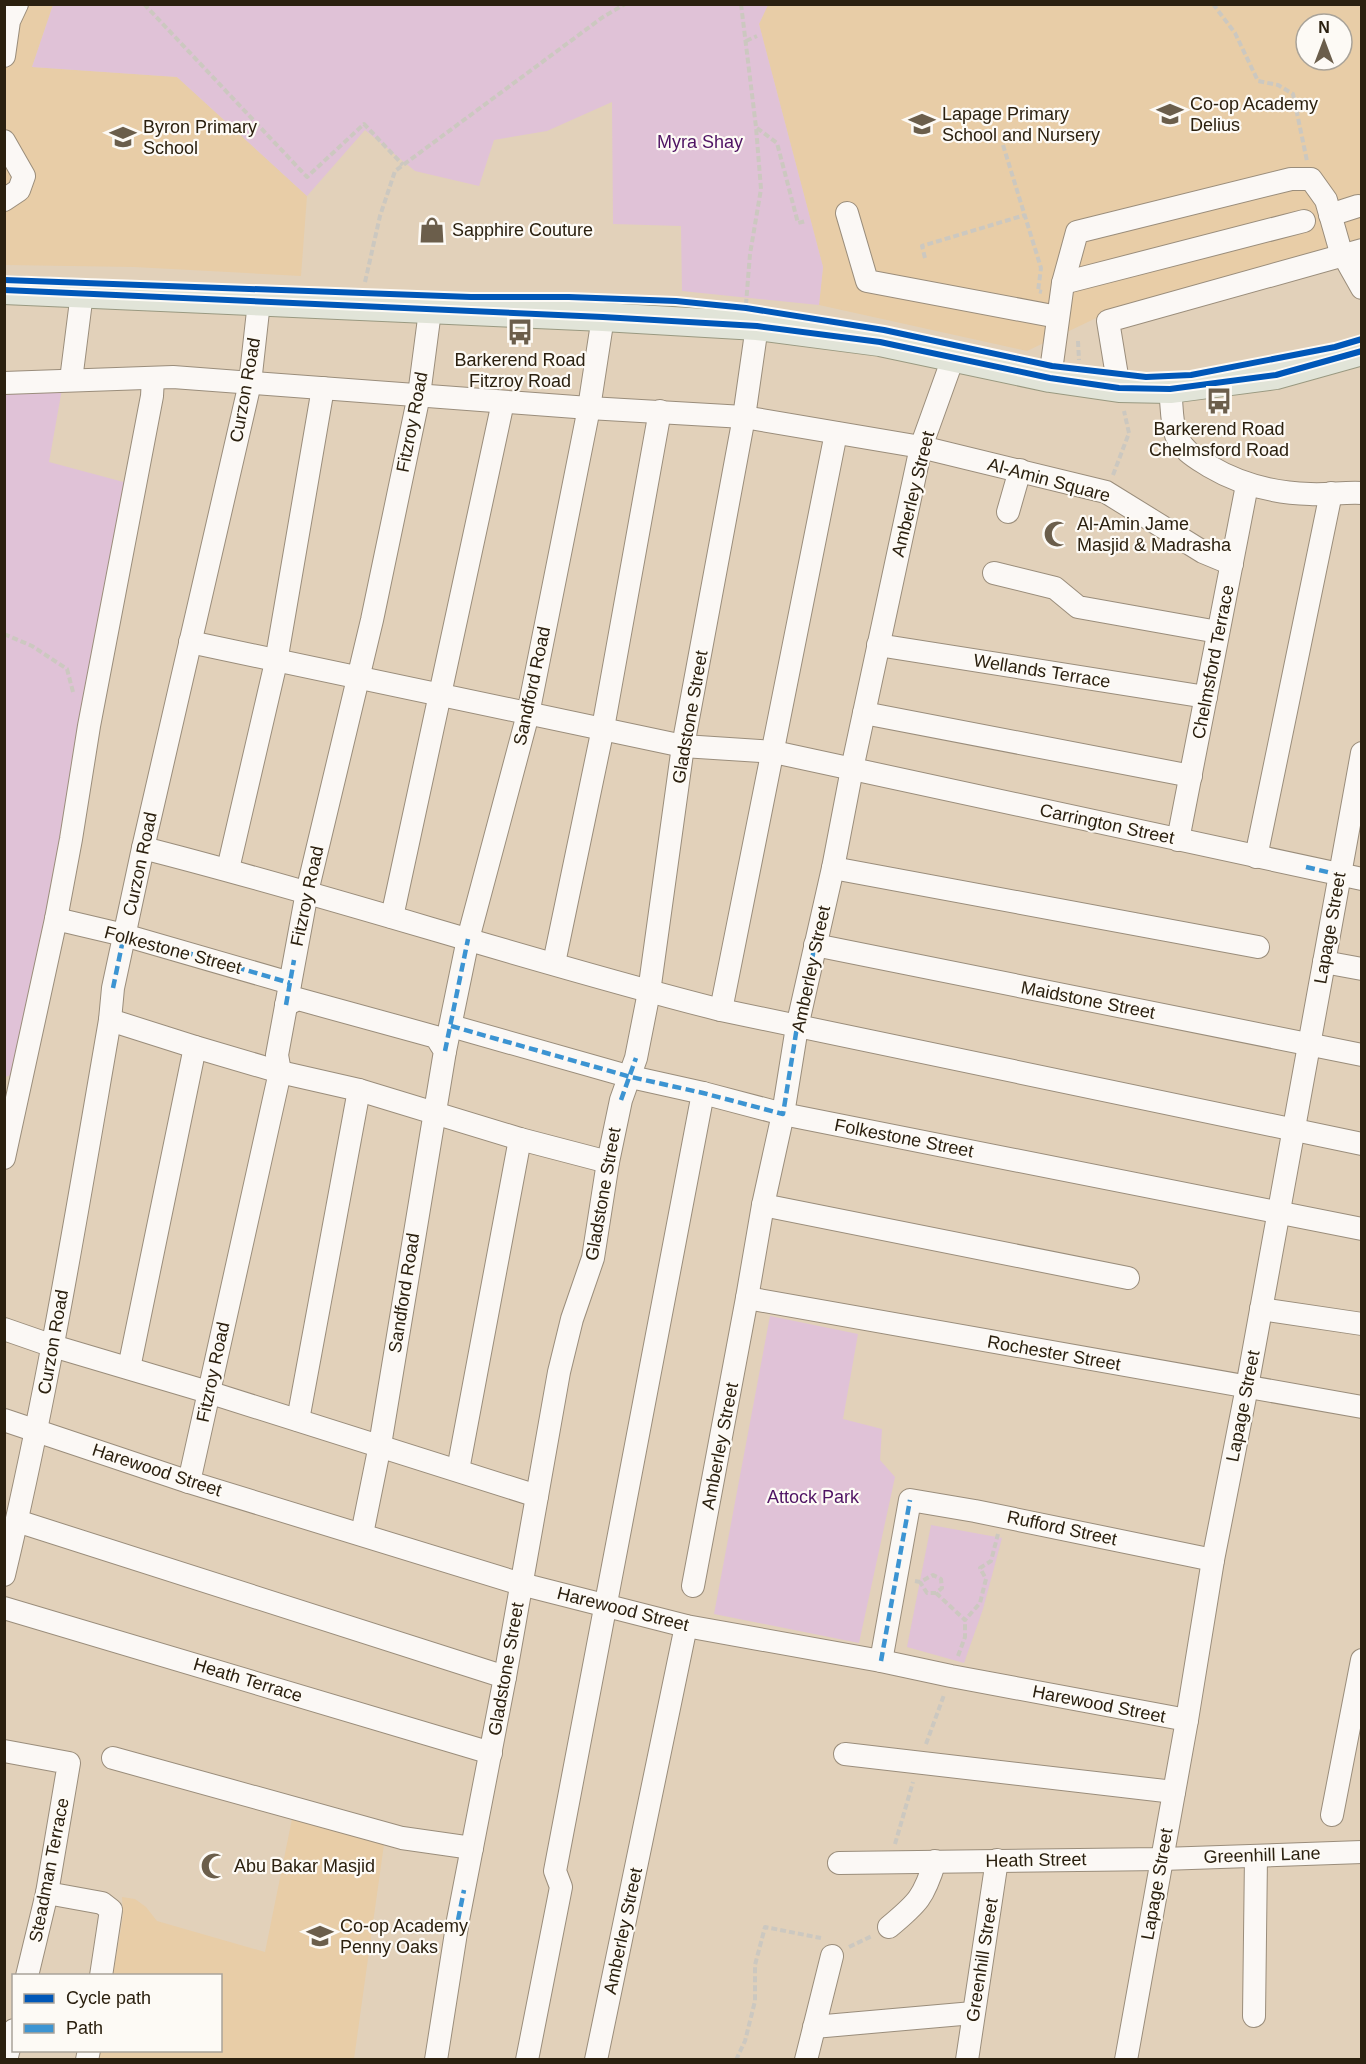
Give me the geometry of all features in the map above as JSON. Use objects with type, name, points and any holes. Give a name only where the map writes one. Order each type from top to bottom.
[{"type":"main road","points":[[4,290],[603,317],[753,314],[1050,378],[1119,388],[1170,388],[1276,375],[1362,351]]},
{"type":"street","points":[[4,56],[9,21],[17,4]]},
{"type":"street","points":[[4,141],[24,176],[18,190],[4,200]]},
{"type":"street","points":[[1050,378],[1063,283],[1077,232],[1292,179],[1311,179],[1326,200],[1330,215],[1349,251],[1362,288]]},
{"type":"street","points":[[1330,215],[1358,206]]},
{"type":"street","points":[[847,213],[867,281],[1058,317]]},
{"type":"street","points":[[1063,283],[1304,221]]},
{"type":"street","points":[[1119,388],[1108,321],[1349,251]]},
{"type":"street","points":[[71,380],[82,293]]},
{"type":"street","name":"Curzon Road","points":[[4,1575],[37,1430],[53,1346],[110,1020],[113,988],[250,383],[259,302]]},
{"type":"street","name":"Fitzroy Road","points":[[189,1482],[280,1072],[277,1055],[307,892],[372,620],[418,395],[430,310]]},
{"type":"street","name":"Gladstone Street","points":[[436,2060],[458,1920],[491,1753],[559,1372],[572,1319],[593,1258],[608,1162],[621,1100],[633,1067],[649,992],[683,746],[744,417],[753,314]]},
{"type":"street","name":"Sandford Road","points":[[362,1534],[380,1445],[444,1038],[528,714],[589,408],[603,317]]},
{"type":"street","name":"Amberley Street","points":[[693,1586],[763,1205],[783,1114],[797,1027],[833,868],[921,447],[953,358]]},
{"type":"street","name":"Al-Amin Square","points":[[4,383],[173,377],[503,402],[744,417],[921,447],[1106,492],[1203,552],[1232,564]]},
{"type":"street","points":[[4,1158],[12,1086],[56,919],[89,726],[152,396],[153,378]]},
{"type":"street","points":[[228,869],[276,662],[322,388]]},
{"type":"street","points":[[1170,388],[1175,433],[1186,452],[1216,470],[1247,485],[1312,494],[1362,493]]},
{"type":"street","points":[[392,917],[503,402]]},
{"type":"street","points":[[554,963],[603,728],[660,411]]},
{"type":"street","points":[[721,1010],[836,433]]},
{"type":"street","points":[[1008,512],[1020,470]]},
{"type":"street","name":"Chelmsford Terrace","points":[[1178,840],[1247,485]]},
{"type":"street","points":[[1256,856],[1331,493]]},
{"type":"street","points":[[994,573],[1055,588],[1078,607],[1218,633]]},
{"type":"street","name":"Carrington Street","points":[[190,642],[276,662],[683,746],[774,752],[1362,879]]},
{"type":"street","name":"Wellands Terrace","points":[[878,645],[1206,697]]},
{"type":"street","points":[[864,713],[1191,776]]},
{"type":"street","name":"Lapage Street","points":[[1126,2060],[1214,1560],[1361,761]]},
{"type":"street","points":[[143,848],[228,869],[649,992],[721,1010],[1362,1144]]},
{"type":"street","points":[[833,868],[1258,947]]},
{"type":"street","name":"Folkestone Street","points":[[56,919],[124,935],[290,983]]},
{"type":"street","name":"Maidstone Street","points":[[815,945],[1362,1055]]},
{"type":"street","points":[[1324,962],[1362,969]]},
{"type":"street","name":"Folkestone Street","points":[[285,1005],[298,999],[444,1038],[633,1067],[703,1093],[783,1114],[1362,1229]]},
{"type":"street","points":[[110,1020],[280,1072],[359,1090],[520,1139],[608,1162]]},
{"type":"street","points":[[129,1368],[195,1047]]},
{"type":"street","points":[[298,1420],[359,1090]]},
{"type":"street","points":[[527,2060],[561,1887],[555,1871],[703,1093]]},
{"type":"street","points":[[458,1470],[520,1139]]},
{"type":"street","points":[[763,1205],[1128,1278]]},
{"type":"street","name":"Rochester Street","points":[[747,1298],[1362,1407]]},
{"type":"street","points":[[1261,1309],[1362,1324]]},
{"type":"street","points":[[4,1329],[537,1496]]},
{"type":"street","name":"Harewood Street","points":[[4,1420],[189,1482],[522,1584],[686,1626],[1187,1720]]},
{"type":"street","name":"Rufford Street","points":[[881,1661],[910,1500],[975,1510],[1214,1560]]},
{"type":"street","points":[[17,1521],[505,1677]]},
{"type":"street","name":"Heath Terrace","points":[[4,1608],[491,1753]]},
{"type":"street","name":"Amberley Street","points":[[596,2060],[686,1626]]},
{"type":"street","points":[[1332,1815],[1362,1660]]},
{"type":"street","name":"Steadman Terrace","points":[[4,1751],[69,1763],[47,1893],[27,1974]]},
{"type":"street","points":[[846,1755],[1174,1792]]},
{"type":"street","points":[[113,1758],[402,1838],[472,1848]]},
{"type":"street","name":"Greenhill Lane","points":[[1162,1859],[1362,1852]]},
{"type":"street","points":[[1254,2016],[1256,1856]]},
{"type":"street","name":"Heath Street","points":[[839,1863],[1162,1859]]},
{"type":"street","name":"Greenhill Street","points":[[967,2060],[997,1860]]},
{"type":"street","points":[[890,1927],[918,1902],[928,1884],[935,1861]]},
{"type":"street","points":[[47,1893],[102,1903],[111,1910],[101,1974]]},
{"type":"street","points":[[806,2060],[832,1956]]},
{"type":"street","points":[[814,2027],[973,2013]]},
{"type":"street","points":[[6,2060],[12,2038]]},
{"type":"path","points":[[144,4],[307,177],[364,124],[403,165]]},
{"type":"path","points":[[362,307],[363,292],[380,216],[395,171],[603,17],[625,4]]},
{"type":"path","points":[[734,306],[753,314],[750,254],[761,189],[741,4]]},
{"type":"path","points":[[1213,4],[1235,33],[1258,81],[1278,85],[1293,94],[1311,179]]},
{"type":"path","points":[[746,41],[757,36]]},
{"type":"path","points":[[756,127],[777,142],[798,224],[806,221]]},
{"type":"path","points":[[925,258],[922,246],[1025,215]]},
{"type":"path","points":[[1106,492],[1129,433],[1119,388]]},
{"type":"path","points":[[4,634],[32,646],[67,669],[81,722],[89,726]]},
{"type":"path","points":[[964,1620],[980,1603],[986,1579],[980,1568],[991,1561],[998,1537]]},
{"type":"path","points":[[936,1593],[942,1588],[941,1579],[933,1575],[920,1582],[927,1593],[936,1593],[964,1620],[965,1637],[951,1676]]},
{"type":"shaded area","points":[[768,4],[1361,5],[1361,243],[1111,311],[1027,351],[819,305],[823,267],[759,24]]},
{"type":"shaded area","name":"Byron Primary School","points":[[4,5],[53,5],[32,67],[177,77],[307,196],[301,276],[134,267],[5,265]]},
{"type":"shaded area","name":"Co-op Academy Penny Oaks","points":[[293,1814],[385,1837],[354,2059],[98,2060],[100,2052],[222,2052],[222,1974],[113,1974],[123,1916],[122,1897],[135,1899],[146,1907],[157,1921],[265,1952]]},
{"type":"green space","name":"Myra Shay","points":[[53,5],[768,5],[759,24],[823,267],[819,305],[682,291],[681,226],[613,224],[612,102],[547,131],[494,140],[479,186],[415,171],[365,130],[307,196],[177,77],[32,67]]},
{"type":"green space","points":[[4,389],[62,389],[49,462],[131,484],[58,846],[48,919],[14,1074],[5,1077]]},
{"type":"green space","name":"Attock Park","points":[[770,1316],[858,1334],[843,1419],[882,1429],[880,1460],[895,1477],[859,1643],[714,1614]]},
{"type":"green space","points":[[931,1525],[1002,1538],[983,1609],[964,1663],[907,1647]]},
{"type":"marked path","points":[[1306,867],[1340,875]]},
{"type":"marked path","points":[[113,988],[124,935]]},
{"type":"marked path","points":[[445,1051],[468,939]]},
{"type":"marked path","points":[[451,1026],[631,1077],[783,1114],[797,1027],[815,945]]},
{"type":"marked path","points":[[171,948],[290,983]]},
{"type":"marked path","points":[[286,1005],[294,960]]},
{"type":"marked path","points":[[621,1100],[636,1058]]},
{"type":"marked path","points":[[881,1661],[910,1500]]},
{"type":"marked path","points":[[458,1920],[464,1890]]},
{"type":"cycle path","points":[[4,280],[471,297],[569,297],[676,301],[746,308],[884,330],[1052,366],[1146,377],[1191,375],[1335,347],[1362,339]]},
{"type":"cycle path","points":[[4,290],[757,326],[880,342],[1050,378],[1119,388],[1170,389],[1276,375],[1362,351]]},
{"type":"place","name":"Co-op Academy Delius","points":[[1170,114]]},
{"type":"place","name":"Lapage Primary School and Nursery","points":[[922,124]]},
{"type":"place","name":"Byron Primary School","points":[[123,137]]},
{"type":"place","name":"Sapphire Couture","points":[[432,230]]},
{"type":"place","name":"Barkerend Road Fitzroy Road","points":[[520,332]]},
{"type":"place","name":"Barkerend Road Chelmsford Road","points":[[1219,401]]},
{"type":"place","name":"Al-Amin Jame Masjid & Madrasha","points":[[1057,534]]},
{"type":"place","name":"Abu Bakar Masjid","points":[[214,1866]]},
{"type":"place","name":"Co-op Academy Penny Oaks","points":[[320,1936]]}]
